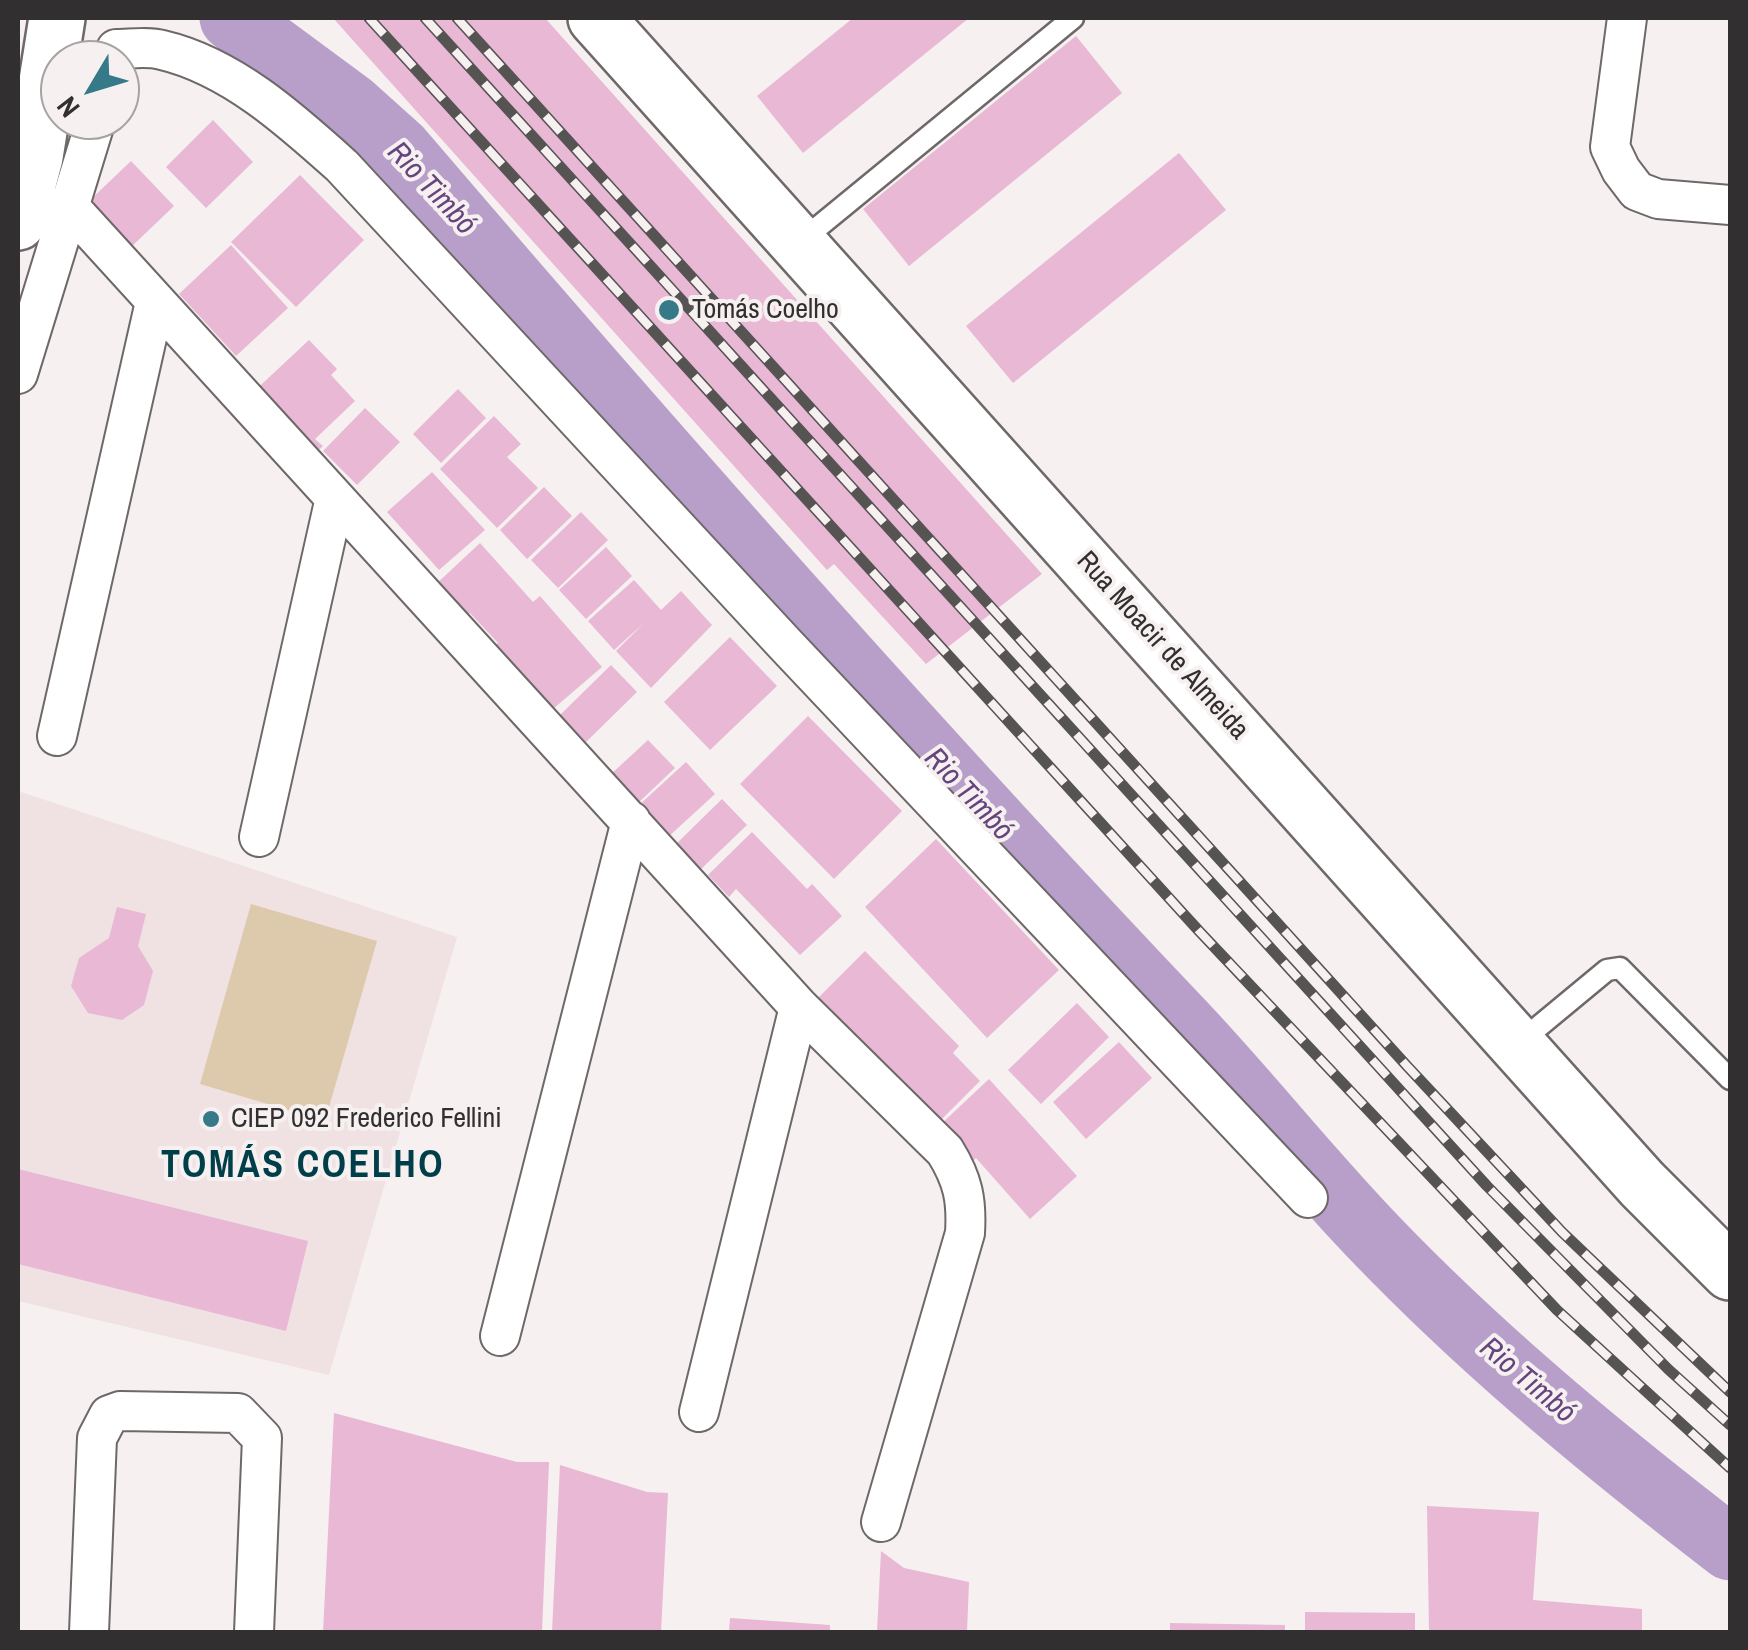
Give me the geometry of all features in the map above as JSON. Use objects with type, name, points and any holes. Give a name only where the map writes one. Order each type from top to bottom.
[{"type":"main road","points":[[42,214],[35,157],[57,18]]},
{"type":"main road","name":"Rua Moacir de Almeida","points":[[596,18],[1642,1184],[1730,1272]]},
{"type":"street","points":[[1627,18],[1610,148],[1620,170],[1637,191],[1658,199],[1730,205]]},
{"type":"street","points":[[140,46],[160,49],[217,74],[277,108],[342,166],[785,644],[1308,1198]]},
{"type":"street","points":[[18,374],[42,214],[85,140]]},
{"type":"street","points":[[42,214],[155,302],[799,1007],[945,1151],[960,1175],[967,1200],[965,1233],[881,1522]]},
{"type":"street","points":[[57,736],[155,302]]},
{"type":"street","points":[[260,837],[334,502]]},
{"type":"street","points":[[500,1336],[630,822]]},
{"type":"street","points":[[700,1412],[799,1007]]},
{"type":"street","points":[[89,1632],[96,1438],[109,1415],[120,1410],[238,1413],[262,1438],[254,1632]]},
{"type":"lane","points":[[799,242],[1073,18]]},
{"type":"lane","points":[[1518,1044],[1606,970],[1620,968],[1730,1079]]},
{"type":"shaded area","name":"CIEP 092 Frederico Fellini","points":[[18,791],[457,937],[329,1375],[18,1301]]},
{"type":"shaded area","points":[[251,904],[377,941],[325,1121],[200,1084]]},
{"type":"building","points":[[333,18],[545,18],[1042,574],[926,664],[834,564],[827,570]]},
{"type":"building","points":[[853,18],[969,18],[803,153],[757,96]]},
{"type":"building","points":[[1076,36],[1122,93],[909,266],[863,209]]},
{"type":"building","points":[[213,120],[253,162],[206,208],[166,167]]},
{"type":"building","points":[[1179,153],[1226,210],[1013,383],[966,326]]},
{"type":"building","points":[[131,161],[174,206],[130,248],[87,203]]},
{"type":"building","points":[[300,175],[364,240],[296,307],[231,242]]},
{"type":"building","points":[[231,245],[288,308],[236,356],[179,294]]},
{"type":"building","points":[[309,340],[337,369],[331,375],[355,401],[315,439],[323,446],[305,463],[248,397]]},
{"type":"building","points":[[458,389],[486,418],[441,463],[413,434]]},
{"type":"building","points":[[365,408],[400,442],[357,485],[323,451]]},
{"type":"building","points":[[494,416],[521,444],[507,457],[538,488],[497,528],[440,469]]},
{"type":"building","points":[[432,472],[485,530],[439,570],[387,512]]},
{"type":"building","points":[[544,487],[572,516],[527,559],[500,530]]},
{"type":"building","points":[[581,512],[608,540],[558,588],[531,560]]},
{"type":"building","points":[[480,543],[533,602],[540,596],[602,667],[539,721],[483,657],[498,643],[470,613],[464,619],[434,586]]},
{"type":"building","points":[[606,547],[632,576],[586,619],[559,590]]},
{"type":"building","points":[[634,580],[661,610],[681,591],[712,625],[651,688],[616,651],[644,623],[614,650],[588,621]]},
{"type":"building","points":[[730,637],[777,686],[710,750],[664,702]]},
{"type":"building","points":[[611,665],[637,692],[586,742],[560,715]]},
{"type":"building","points":[[808,716],[902,811],[834,879],[740,784]]},
{"type":"building","points":[[648,740],[675,768],[636,805],[609,776]]},
{"type":"building","points":[[686,762],[715,794],[667,838],[638,806]]},
{"type":"building","points":[[722,799],[747,825],[699,871],[674,846]]},
{"type":"building","points":[[752,832],[807,889],[812,884],[842,916],[800,955],[736,889],[729,897],[708,875]]},
{"type":"building","points":[[936,839],[1059,970],[987,1038],[865,907]]},
{"type":"building","points":[[117,907],[146,914],[138,946],[153,971],[144,1005],[122,1020],[88,1013],[71,986],[79,958],[109,938]]},
{"type":"building","points":[[865,951],[959,1046],[953,1053],[980,1081],[935,1126],[808,1008]]},
{"type":"building","points":[[1077,1003],[1109,1037],[1041,1104],[1008,1070]]},
{"type":"building","points":[[1119,1042],[1152,1078],[1086,1139],[1053,1102]]},
{"type":"building","points":[[989,1079],[1077,1176],[1030,1219],[976,1158],[972,1162],[939,1126]]},
{"type":"building","points":[[18,1169],[308,1241],[286,1331],[18,1264]]},
{"type":"building","points":[[334,1413],[517,1462],[549,1462],[542,1632],[323,1632]]},
{"type":"building","points":[[560,1465],[647,1492],[668,1493],[661,1632],[552,1632]]},
{"type":"building","points":[[1427,1506],[1539,1512],[1533,1600],[1642,1609],[1642,1632],[1429,1632]]},
{"type":"building","points":[[881,1551],[904,1568],[969,1582],[967,1632],[877,1632]]},
{"type":"building","points":[[1305,1612],[1415,1613],[1415,1632],[1305,1632]]},
{"type":"building","points":[[730,1618],[830,1625],[830,1632],[729,1632]]},
{"type":"building","points":[[1170,1623],[1285,1625],[1285,1632],[1170,1632]]},
{"type":"waterway","name":"Rio Timbó","points":[[232,18],[351,106],[399,149],[786,592],[1392,1256],[1556,1408],[1730,1548]]},
{"type":"railway","points":[[369,18],[1199,931],[1557,1310],[1730,1468]]},
{"type":"railway","points":[[425,18],[1487,1186],[1668,1369],[1730,1425]]},
{"type":"railway","points":[[457,18],[1407,1066],[1562,1232],[1730,1392]]},
{"type":"place","name":"Tomás Coelho","points":[[669,310]]},
{"type":"place","name":"CIEP 092 Frederico Fellini","points":[[211,1119]]},
{"type":"district","name":"TOMÁS COELHO","points":[[303,1167]]}]
